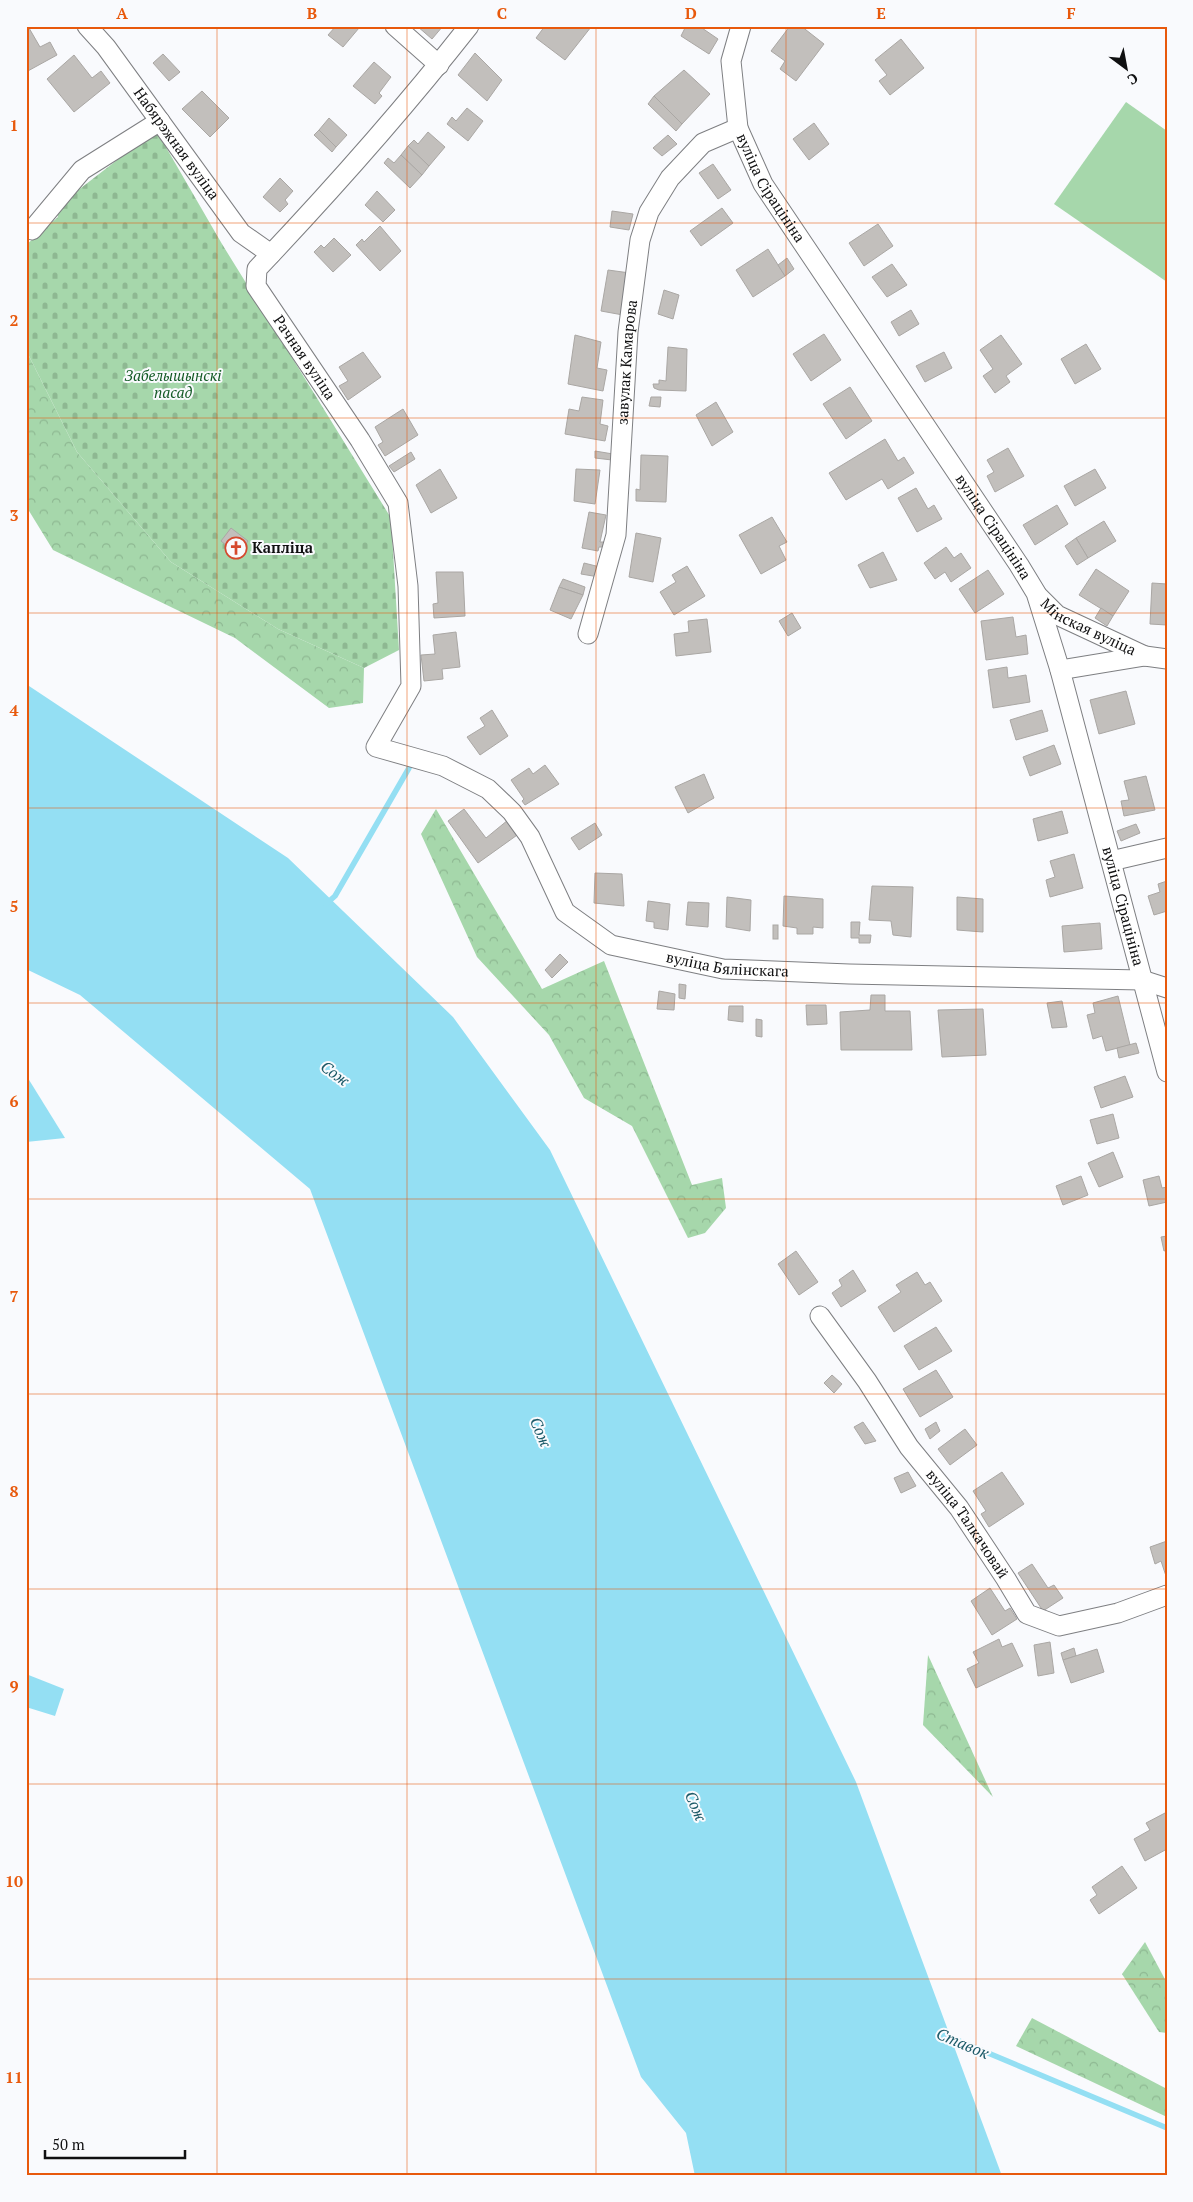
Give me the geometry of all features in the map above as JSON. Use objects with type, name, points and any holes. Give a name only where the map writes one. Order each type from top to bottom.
[{"type":"street","name":"Набярэжная вуліца","points":[[87,26],[106,47],[242,233],[271,254]]},
{"type":"street","points":[[395,26],[439,65]]},
{"type":"street","name":"Рачная вуліца","points":[[376,747],[411,686],[408,586],[398,503],[360,440],[256,286],[257,269],[439,65],[469,26]]},
{"type":"street","name":"вуліца Сірацініна","points":[[741,26],[731,61],[738,128],[763,184],[1020,564],[1036,593],[1060,670],[1167,1072]]},
{"type":"street","points":[[32,230],[82,170],[160,121]]},
{"type":"street","name":"завулак Камарова","points":[[588,634],[616,535],[628,332],[640,240],[650,212],[670,178],[703,143],[738,128]]},
{"type":"street","name":"Мінская вуліца","points":[[1036,593],[1057,615],[1145,656],[1167,660]]},
{"type":"street","name":"Мінская вуліца","points":[[1060,670],[1145,656]]},
{"type":"street","name":"вуліца Бялінскага","points":[[376,747],[444,766],[488,789],[512,812],[530,837],[564,912],[611,945],[723,969],[849,974],[1142,980],[1167,988]]},
{"type":"street","points":[[1111,861],[1167,848]]},
{"type":"street","name":"вуліца Талкачовай","points":[[820,1316],[867,1381],[909,1447],[959,1508],[1027,1614],[1059,1626],[1118,1613],[1167,1595]]},
{"type":"green space","points":[[1126,102],[1167,131],[1167,282],[1054,204]]},
{"type":"green space","name":"Забелышынскі пасад","points":[[156,130],[222,244],[391,518],[399,650],[364,668],[278,629],[171,562],[77,452],[26,350],[26,245],[58,217],[55,208]]},
{"type":"green space","points":[[26,350],[77,452],[171,562],[278,629],[364,668],[363,703],[329,708],[235,638],[53,550],[26,506]]},
{"type":"green space","points":[[436,809],[542,989],[604,961],[692,1185],[722,1178],[726,1208],[705,1233],[688,1238],[632,1126],[584,1098],[549,1035],[477,957],[421,834]]},
{"type":"green space","points":[[928,1655],[993,1797],[923,1725]]},
{"type":"green space","points":[[1145,1942],[1167,1983],[1167,2033],[1159,2032],[1122,1974]]},
{"type":"green space","points":[[1032,2018],[1167,2089],[1167,2117],[1016,2046]]},
{"type":"water","name":"Сож","points":[[26,684],[288,858],[453,1017],[550,1150],[856,1782],[1002,2176],[695,2176],[686,2133],[641,2077],[310,1189],[80,995],[26,969]]},
{"type":"water","points":[[26,1075],[65,1138],[26,1142]]},
{"type":"water","points":[[26,1674],[64,1689],[55,1716],[26,1707]]},
{"type":"building","points":[[336,26],[357,26],[359,28],[343,47],[328,35]]},
{"type":"building","points":[[417,26],[443,26],[432,39]]},
{"type":"building","points":[[545,26],[591,27],[565,60],[536,38]]},
{"type":"building","points":[[686,26],[699,26],[718,39],[709,54],[681,36]]},
{"type":"building","points":[[790,26],[801,26],[824,44],[796,81],[780,69],[785,61],[771,51]]},
{"type":"building","points":[[29,28],[40,47],[50,42],[57,55],[26,72],[26,29]]},
{"type":"building","points":[[901,39],[924,68],[890,95],[879,81],[887,75],[875,60]]},
{"type":"building","points":[[475,53],[502,80],[487,101],[458,75]]},
{"type":"building","points":[[163,54],[180,72],[169,81],[153,63]]},
{"type":"building","points":[[74,55],[92,78],[101,71],[110,83],[74,112],[47,79]]},
{"type":"building","points":[[374,62],[391,77],[379,93],[382,96],[375,104],[353,86]]},
{"type":"building","points":[[684,70],[710,94],[682,124],[654,96]]},
{"type":"building","points":[[202,91],[229,118],[210,137],[182,109]]},
{"type":"building","points":[[654,96],[682,124],[676,131],[648,104]]},
{"type":"building","points":[[467,108],[483,121],[468,141],[447,124],[452,117],[456,121]]},
{"type":"building","points":[[329,118],[347,135],[336,147],[319,130]]},
{"type":"building","points":[[814,123],[829,144],[809,160],[793,139]]},
{"type":"building","points":[[319,130],[336,147],[332,152],[314,135]]},
{"type":"building","points":[[428,132],[445,147],[429,166],[408,146],[414,140],[418,144]]},
{"type":"building","points":[[668,135],[677,144],[662,156],[653,148]]},
{"type":"building","points":[[408,146],[429,166],[422,175],[401,155]]},
{"type":"building","points":[[401,155],[422,175],[410,188],[384,163],[388,158],[394,163]]},
{"type":"building","points":[[713,164],[731,190],[718,199],[699,173]]},
{"type":"building","points":[[280,178],[293,191],[285,200],[288,204],[280,212],[263,197]]},
{"type":"building","points":[[377,191],[395,210],[383,222],[365,205]]},
{"type":"building","points":[[722,208],[733,223],[701,246],[690,231]]},
{"type":"building","points":[[612,211],[633,214],[629,230],[610,227]]},
{"type":"building","points":[[878,224],[893,246],[864,266],[849,243]]},
{"type":"building","points":[[380,226],[401,251],[380,271],[356,245],[362,239],[364,242]]},
{"type":"building","points":[[334,238],[351,255],[333,272],[314,252],[321,245],[324,248]]},
{"type":"building","points":[[768,249],[785,276],[753,297],[736,270]]},
{"type":"building","points":[[787,258],[794,269],[785,276],[778,265]]},
{"type":"building","points":[[892,264],[907,285],[887,297],[872,277]]},
{"type":"building","points":[[608,270],[630,273],[623,315],[601,311]]},
{"type":"building","points":[[664,290],[679,295],[673,319],[658,314]]},
{"type":"building","points":[[911,310],[919,324],[899,336],[891,322]]},
{"type":"building","points":[[824,334],[841,360],[811,381],[793,354]]},
{"type":"building","points":[[575,335],[601,342],[597,368],[607,370],[603,391],[568,384]]},
{"type":"building","points":[[1001,335],[1022,364],[1006,376],[1010,382],[995,393],[983,376],[993,369],[980,350]]},
{"type":"building","points":[[1086,344],[1101,369],[1075,384],[1061,359]]},
{"type":"building","points":[[668,347],[687,349],[686,391],[659,390],[654,388],[653,384],[659,384],[659,380],[666,381]]},
{"type":"building","points":[[363,352],[381,377],[348,400],[339,386],[348,381],[339,367]]},
{"type":"building","points":[[944,352],[952,368],[925,382],[916,366]]},
{"type":"building","points":[[850,387],[872,421],[846,439],[823,404]]},
{"type":"building","points":[[582,397],[603,400],[600,424],[608,426],[605,441],[565,434],[569,409],[579,411]]},
{"type":"building","points":[[651,397],[661,397],[660,407],[649,406]]},
{"type":"building","points":[[716,402],[733,432],[712,446],[696,415]]},
{"type":"building","points":[[403,409],[418,435],[385,456],[378,445],[383,442],[375,427]]},
{"type":"building","points":[[885,439],[898,461],[904,457],[914,473],[888,489],[882,479],[846,500],[829,473]]},
{"type":"building","points":[[1008,448],[1024,476],[995,492],[987,476],[994,472],[987,460]]},
{"type":"building","points":[[595,451],[613,454],[612,460],[595,458]]},
{"type":"building","points":[[411,452],[415,459],[394,472],[389,466]]},
{"type":"building","points":[[641,455],[668,456],[666,502],[636,501],[636,489],[640,490]]},
{"type":"building","points":[[440,469],[457,498],[431,513],[416,485]]},
{"type":"building","points":[[576,469],[600,470],[595,504],[574,501]]},
{"type":"building","points":[[1095,469],[1106,488],[1075,506],[1064,486]]},
{"type":"building","points":[[916,488],[928,509],[934,505],[942,519],[917,532],[898,498]]},
{"type":"building","points":[[1057,505],[1068,524],[1035,545],[1023,525]]},
{"type":"building","points":[[589,512],[606,515],[600,542],[604,542],[603,547],[599,547],[598,551],[582,548]]},
{"type":"building","points":[[772,517],[787,542],[779,546],[786,560],[761,574],[739,535]]},
{"type":"building","points":[[1104,521],[1116,541],[1088,558],[1076,538]]},
{"type":"building","name":"Капліца","points":[[231,528],[248,541],[238,555],[221,541]]},
{"type":"building","points":[[636,533],[661,538],[653,582],[629,577]]},
{"type":"building","points":[[1076,538],[1088,558],[1077,565],[1065,546]]},
{"type":"building","points":[[946,547],[954,558],[961,553],[971,568],[951,582],[945,572],[935,579],[924,563]]},
{"type":"building","points":[[883,552],[897,580],[870,588],[858,565]]},
{"type":"building","points":[[584,563],[600,567],[599,577],[581,574]]},
{"type":"building","points":[[687,566],[705,596],[674,615],[660,592],[676,582],[672,575]]},
{"type":"building","points":[[1096,569],[1129,591],[1113,616],[1079,595]]},
{"type":"building","points":[[988,570],[1004,594],[975,613],[959,589]]},
{"type":"building","points":[[436,572],[463,572],[465,616],[434,618],[433,604],[438,603]]},
{"type":"building","points":[[563,579],[585,587],[583,595],[559,587]]},
{"type":"building","points":[[1152,583],[1167,584],[1167,625],[1150,624]]},
{"type":"building","points":[[559,587],[583,595],[571,619],[550,610]]},
{"type":"building","points":[[1101,608],[1113,616],[1107,626],[1095,618]]},
{"type":"building","points":[[792,613],[801,628],[788,636],[779,621]]},
{"type":"building","points":[[1013,617],[1016,637],[1026,635],[1028,654],[986,660],[981,621]]},
{"type":"building","points":[[707,619],[711,652],[676,656],[674,634],[689,632],[688,621]]},
{"type":"building","points":[[456,632],[460,667],[442,669],[443,679],[424,681],[421,655],[435,654],[433,635]]},
{"type":"building","points":[[1007,667],[1008,678],[1026,675],[1030,702],[993,708],[988,670]]},
{"type":"building","points":[[1126,691],[1135,724],[1099,734],[1090,700]]},
{"type":"building","points":[[492,710],[508,736],[480,755],[467,737],[485,726],[480,718]]},
{"type":"building","points":[[1042,710],[1048,731],[1016,740],[1010,720]]},
{"type":"building","points":[[1054,745],[1061,764],[1030,776],[1023,757]]},
{"type":"building","points":[[545,765],[559,784],[525,805],[522,801],[524,799],[511,780],[529,768],[533,774]]},
{"type":"building","points":[[704,774],[714,798],[688,813],[675,787]]},
{"type":"building","points":[[1146,776],[1155,810],[1124,816],[1121,801],[1129,800],[1124,781]]},
{"type":"building","points":[[464,809],[486,838],[508,820],[520,833],[478,863],[448,821]]},
{"type":"building","points":[[1062,811],[1068,833],[1038,841],[1033,819]]},
{"type":"building","points":[[595,823],[602,835],[579,850],[571,838]]},
{"type":"building","points":[[1136,824],[1140,833],[1121,841],[1117,831]]},
{"type":"building","points":[[1074,854],[1083,888],[1050,897],[1046,880],[1055,877],[1050,861]]},
{"type":"building","points":[[595,873],[622,874],[624,906],[594,903]]},
{"type":"building","points":[[1167,881],[1167,911],[1154,915],[1148,896],[1160,892],[1158,884]]},
{"type":"building","points":[[872,886],[913,887],[911,937],[893,935],[891,921],[869,920]]},
{"type":"building","points":[[784,896],[823,899],[823,928],[813,927],[813,934],[797,934],[797,928],[783,926]]},
{"type":"building","points":[[727,897],[751,900],[750,931],[726,927]]},
{"type":"building","points":[[957,897],[983,899],[983,932],[957,930]]},
{"type":"building","points":[[648,901],[670,904],[668,930],[654,928],[654,922],[646,921]]},
{"type":"building","points":[[688,902],[709,903],[708,927],[686,925]]},
{"type":"building","points":[[851,922],[860,922],[859,935],[871,935],[870,943],[859,943],[859,938],[851,938]]},
{"type":"building","points":[[1100,923],[1102,949],[1064,952],[1062,926]]},
{"type":"building","points":[[773,925],[778,925],[778,939],[773,939]]},
{"type":"building","points":[[560,954],[568,962],[552,978],[545,970]]},
{"type":"building","points":[[679,984],[686,985],[685,999],[679,998]]},
{"type":"building","points":[[659,991],[675,994],[674,1010],[657,1009]]},
{"type":"building","points":[[871,995],[885,995],[885,1011],[910,1011],[912,1050],[841,1050],[840,1012],[870,1010]]},
{"type":"building","points":[[1118,996],[1130,1045],[1106,1051],[1102,1036],[1093,1039],[1087,1015],[1095,1013],[1093,1003]]},
{"type":"building","points":[[1062,1001],[1067,1027],[1052,1028],[1047,1003]]},
{"type":"building","points":[[806,1005],[826,1005],[827,1024],[807,1025]]},
{"type":"building","points":[[729,1006],[743,1006],[743,1022],[728,1020]]},
{"type":"building","points":[[983,1009],[986,1055],[942,1057],[938,1010]]},
{"type":"building","points":[[756,1019],[762,1020],[762,1037],[756,1036]]},
{"type":"building","points":[[1136,1043],[1139,1053],[1119,1058],[1117,1048]]},
{"type":"building","points":[[1125,1076],[1133,1097],[1101,1108],[1094,1087]]},
{"type":"building","points":[[1113,1114],[1119,1138],[1097,1144],[1090,1120]]},
{"type":"building","points":[[1113,1152],[1123,1177],[1099,1187],[1088,1163]]},
{"type":"building","points":[[1081,1176],[1088,1195],[1063,1205],[1056,1186]]},
{"type":"building","points":[[1159,1176],[1162,1188],[1167,1187],[1167,1202],[1149,1206],[1143,1180]]},
{"type":"building","points":[[1167,1236],[1167,1250],[1164,1251],[1161,1237]]},
{"type":"building","points":[[796,1251],[818,1282],[799,1295],[778,1264]]},
{"type":"building","points":[[853,1270],[866,1291],[841,1307],[832,1293],[842,1286],[839,1280]]},
{"type":"building","points":[[917,1272],[925,1285],[930,1282],[942,1301],[894,1332],[878,1307],[901,1292],[896,1285]]},
{"type":"building","points":[[936,1327],[952,1351],[919,1370],[904,1346]]},
{"type":"building","points":[[936,1370],[953,1397],[920,1417],[903,1389]]},
{"type":"building","points":[[832,1375],[842,1384],[834,1393],[824,1383]]},
{"type":"building","points":[[863,1422],[876,1441],[865,1444],[854,1427]]},
{"type":"building","points":[[936,1422],[940,1431],[930,1439],[925,1429]]},
{"type":"building","points":[[965,1429],[977,1445],[950,1465],[938,1449]]},
{"type":"building","points":[[908,1472],[916,1486],[901,1493],[894,1478]]},
{"type":"building","points":[[1002,1472],[1024,1504],[989,1527],[981,1514],[986,1511],[973,1491]]},
{"type":"building","points":[[1167,1541],[1166,1576],[1161,1561],[1155,1564],[1150,1547]]},
{"type":"building","points":[[1032,1564],[1048,1588],[1054,1585],[1063,1598],[1043,1611],[1018,1573]]},
{"type":"building","points":[[990,1588],[1005,1611],[1010,1608],[1017,1619],[992,1635],[971,1601]]},
{"type":"building","points":[[999,1639],[1002,1647],[1012,1643],[1023,1666],[976,1688],[967,1669],[979,1663],[973,1652]]},
{"type":"building","points":[[1050,1642],[1054,1673],[1038,1676],[1034,1645]]},
{"type":"building","points":[[1074,1648],[1076,1656],[1063,1660],[1061,1653]]},
{"type":"building","points":[[1097,1649],[1104,1672],[1071,1683],[1063,1660]]},
{"type":"building","points":[[1165,1813],[1167,1817],[1167,1849],[1145,1861],[1134,1839],[1150,1830],[1146,1823]]},
{"type":"building","points":[[1122,1866],[1137,1888],[1099,1914],[1090,1900],[1097,1895],[1092,1887]]},
{"type":"waterway","points":[[326,904],[335,896],[409,768]]},
{"type":"waterway","name":"Ставок","points":[[945,2035],[1167,2128]]},
{"type":"place","name":"Капліца","points":[[236,548]]}]
